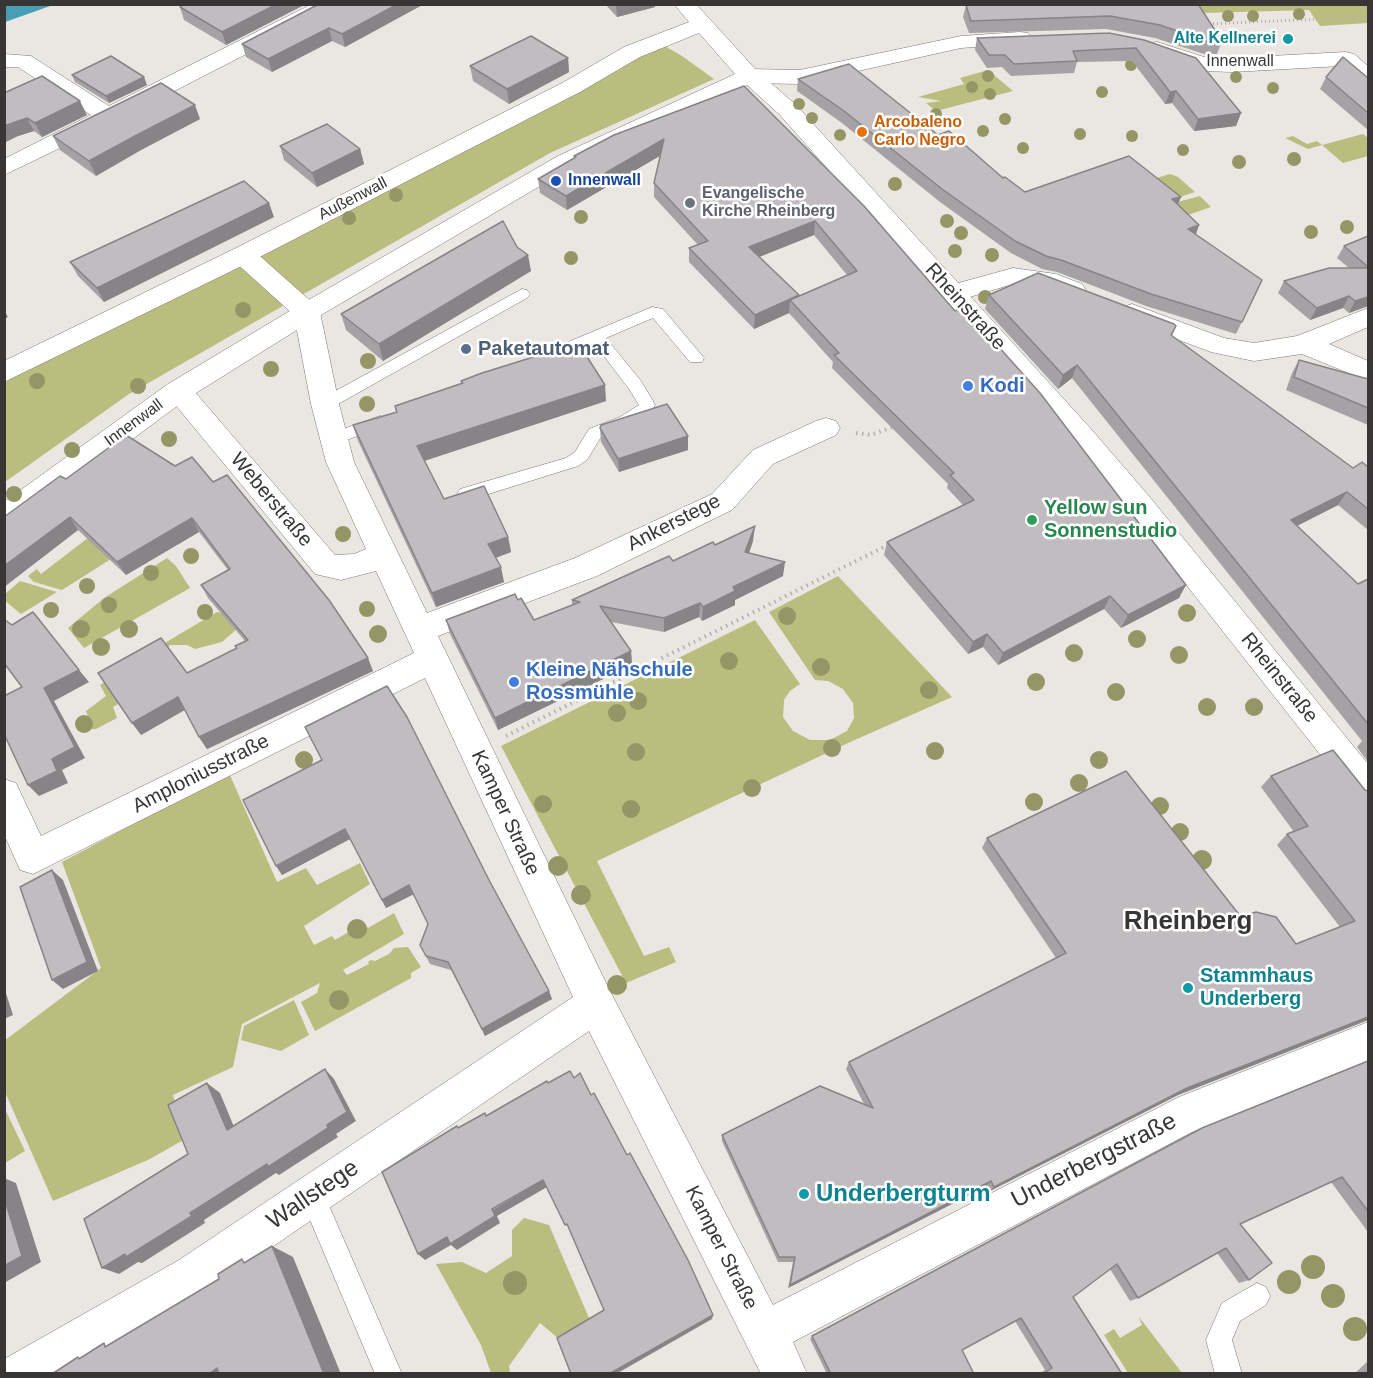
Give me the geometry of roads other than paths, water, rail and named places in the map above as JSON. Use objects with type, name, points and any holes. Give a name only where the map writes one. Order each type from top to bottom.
[{"type":"street","points":[[4,168],[329,4]]},
{"type":"street","name":"Rheinstraße","points":[[684,4],[749,76],[788,110],[1138,503],[1368,789]]},
{"type":"street","name":"Außenwall","points":[[4,373],[243,255],[572,87],[632,52],[702,24]]},
{"type":"street","name":"Innenwall","points":[[4,518],[178,391],[307,312],[566,160],[749,76],[800,77],[961,42],[1037,38]]},
{"type":"street","name":"Innenwall","points":[[1136,42],[1204,64],[1232,65],[1346,59],[1368,76]]},
{"type":"street","points":[[4,60],[23,61],[108,116]]},
{"type":"street","points":[[243,255],[307,312]]},
{"type":"street","points":[[953,293],[993,280],[1028,276],[1047,280],[1220,346],[1254,352],[1278,350],[1304,344],[1368,317]]},
{"type":"street","name":"Kamper Straße","points":[[307,312],[325,405],[340,462],[596,1004],[785,1374]]},
{"type":"street","points":[[1304,344],[1368,372]]},
{"type":"street","name":"Weberstraße","points":[[178,391],[326,565],[341,568],[358,565],[382,555]]},
{"type":"street","name":"Ankerstege","points":[[425,645],[722,502],[763,457],[826,428]]},
{"type":"street","name":"Amploniusstraße","points":[[4,794],[33,858],[425,645]]},
{"type":"street","name":"Wallstege","points":[[22,1374],[194,1275],[596,1004]]},
{"type":"street","name":"Underbergstraße","points":[[765,1333],[1179,1117],[1368,1042]]},
{"type":"lane","points":[[325,405],[522,294]]},
{"type":"lane","points":[[534,362],[597,337],[650,312],[658,313],[696,358]]},
{"type":"lane","points":[[466,494],[572,462],[580,456],[595,434],[627,421],[645,410],[647,405],[635,386],[597,337]]},
{"type":"lane","points":[[335,438],[394,417]]},
{"type":"lane","points":[[312,1196],[389,1374]]},
{"type":"lane","points":[[1229,1374],[1220,1340],[1231,1312],[1257,1296]]},
{"type":"water","points":[[8,4],[53,5],[5,22],[5,6]]},
{"type":"place","name":"Alte Kellnerei","points":[[1288,39]]},
{"type":"place","name":"Arcobaleno Carlo Negro","points":[[862,132]]},
{"type":"place","name":"Innenwall","points":[[556,181]]},
{"type":"place","name":"Evangelische Kirche Rheinberg","points":[[690,203]]},
{"type":"place","name":"Paketautomat","points":[[466,349]]},
{"type":"place","name":"Kodi","points":[[968,386]]},
{"type":"place","name":"Yellow sun Sonnenstudio","points":[[1032,520]]},
{"type":"place","name":"Kleine Nähschule Rossmühle","points":[[514,682]]},
{"type":"place","name":"Stammhaus Underberg","points":[[1188,988]]},
{"type":"place","name":"Underbergturm","points":[[804,1194]]},
{"type":"district","name":"Rheinberg","points":[[1188,922]]}]
